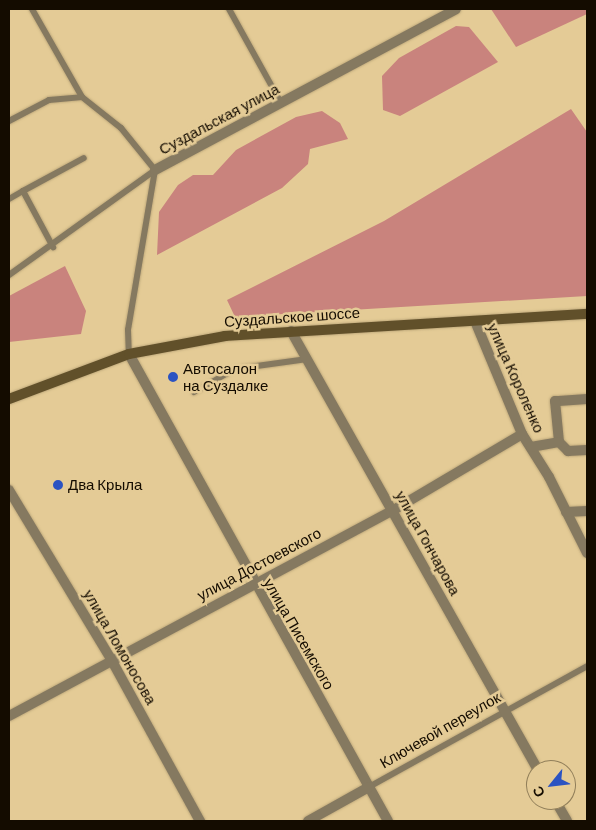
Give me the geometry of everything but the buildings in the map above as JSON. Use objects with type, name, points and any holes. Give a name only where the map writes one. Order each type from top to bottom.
[{"type":"main road","name":"Суздальское шоссе","points":[[9,399],[129,354],[225,336],[587,314]]},
{"type":"street","name":"Суздальская улица","points":[[155,170],[456,9]]},
{"type":"street","name":"улица Короленко","points":[[475,321],[522,434],[531,447],[587,553]]},
{"type":"street","name":"улица Гончарова","points":[[291,331],[532,760]]},
{"type":"street","name":"улица Писемского","points":[[129,354],[252,583],[388,821]]},
{"type":"street","points":[[587,399],[555,401],[559,442],[568,451],[587,450]]},
{"type":"street","name":"улица Достоевского","points":[[9,716],[252,583],[392,511],[522,434]]},
{"type":"street","points":[[531,447],[559,442]]},
{"type":"street","name":"улица Ломоносова","points":[[9,490],[112,661],[200,821]]},
{"type":"street","points":[[566,512],[587,511]]},
{"type":"street","name":"Ключевой переулок","points":[[308,821],[369,788]]},
{"type":"street","points":[[561,810],[568,821]]},
{"type":"lane","points":[[32,9],[82,97],[121,128],[155,170],[128,330],[129,354]]},
{"type":"lane","points":[[229,9],[281,103]]},
{"type":"lane","points":[[9,121],[49,100],[82,97]]},
{"type":"lane","points":[[9,199],[84,158]]},
{"type":"lane","name":"Суздальская улица","points":[[9,275],[53,247],[155,170]]},
{"type":"lane","points":[[23,191],[53,247]]},
{"type":"lane","points":[[194,392],[235,369],[306,359]]},
{"type":"lane","name":"Ключевой переулок","points":[[369,788],[504,710],[587,666]]},
{"type":"shaded area","points":[[491,9],[587,9],[587,14],[516,47]]},
{"type":"shaded area","points":[[456,26],[469,27],[498,62],[400,116],[383,110],[382,76],[399,58]]},
{"type":"shaded area","points":[[571,109],[587,132],[587,296],[235,317],[227,300],[384,221]]},
{"type":"shaded area","points":[[322,111],[340,123],[348,139],[310,149],[308,164],[282,188],[157,255],[159,212],[178,185],[193,175],[213,175],[236,150],[296,117]]},
{"type":"shaded area","points":[[65,266],[86,311],[81,334],[9,342],[9,296]]},
{"type":"place","name":"Автосалон на Суздалке","points":[[173,377]]},
{"type":"place","name":"Два Крыла","points":[[58,485]]}]
